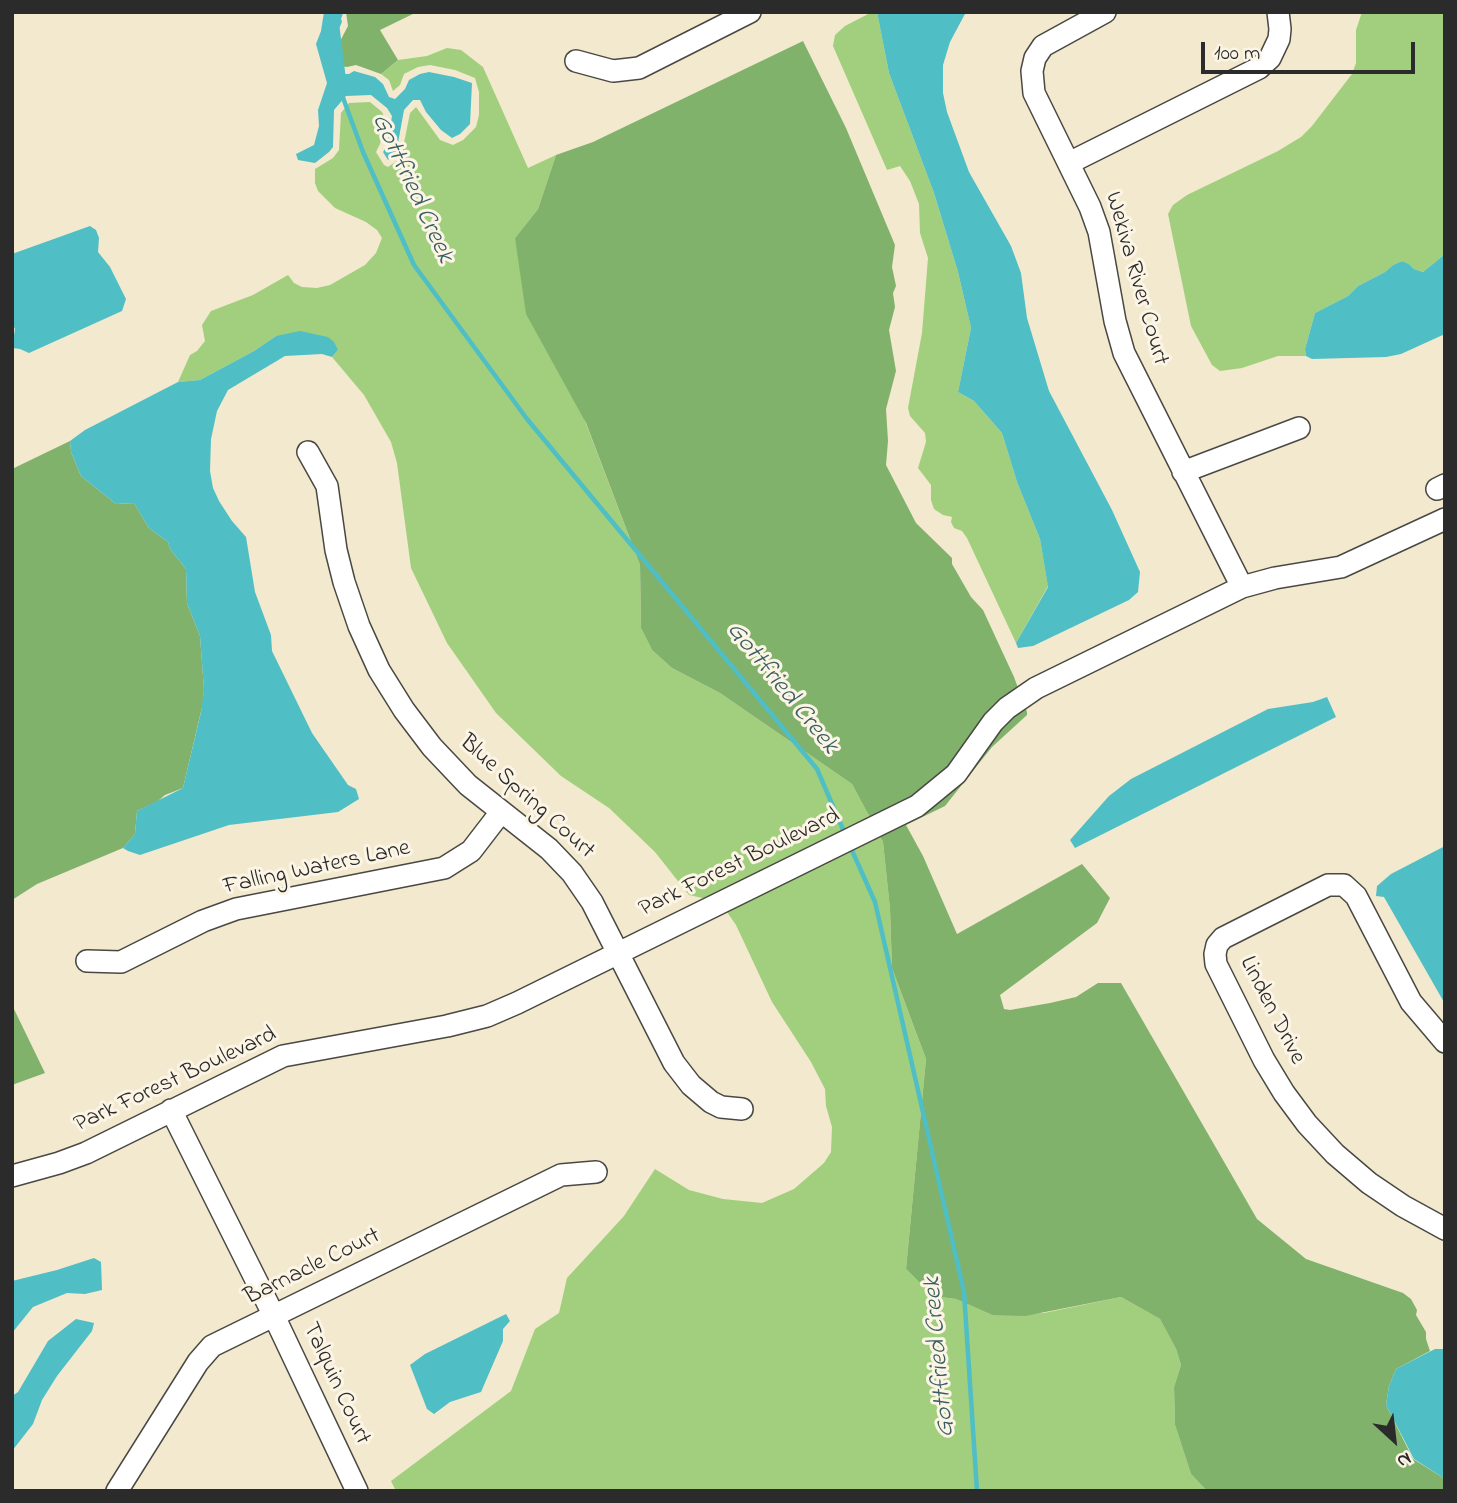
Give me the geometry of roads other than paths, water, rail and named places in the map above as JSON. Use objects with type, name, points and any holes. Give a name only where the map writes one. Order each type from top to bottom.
[{"type":"street","points":[[576,61],[613,71],[639,68],[750,12]]},
{"type":"street","name":"Wekiva River Court","points":[[1105,12],[1048,41],[1035,58],[1032,71],[1034,93],[1100,232],[1115,321],[1124,352],[1242,587]]},
{"type":"street","points":[[1069,163],[1259,68],[1270,58],[1279,39],[1278,12]]},
{"type":"street","points":[[1183,471],[1299,428]]},
{"type":"street","name":"Blue Spring Court","points":[[308,452],[327,486],[336,550],[359,626],[379,670],[404,710],[432,747],[468,785],[549,849],[572,873],[593,902],[674,1063],[691,1085],[711,1102],[722,1107],[742,1109]]},
{"type":"street","name":"Park Forest Boulevard","points":[[12,1176],[86,1153],[283,1056],[447,1026],[487,1016],[917,806],[956,774],[993,722],[1023,696],[1242,587],[1348,565],[1445,519]]},
{"type":"street","name":"Falling Waters Lane","points":[[87,961],[121,962],[202,921],[236,909],[444,868],[471,851],[502,812]]},
{"type":"street","name":"Linden Drive","points":[[1445,1042],[1411,1002],[1356,896],[1344,886],[1328,885],[1223,937],[1217,945],[1214,954],[1216,964],[1240,1012],[1284,1093],[1307,1124],[1335,1154],[1369,1183],[1445,1229]]},
{"type":"street","name":"Talquin Court","points":[[171,1110],[274,1316],[357,1491]]},
{"type":"street","name":"Barnacle Court","points":[[117,1491],[198,1362],[212,1346],[561,1175],[596,1172]]},
{"type":"water","points":[[324,12],[339,12],[342,22],[330,48],[334,70],[340,74],[354,71],[375,77],[383,84],[389,97],[395,99],[405,89],[409,80],[429,72],[472,83],[470,124],[452,138],[441,130],[420,100],[413,100],[404,110],[396,154],[388,160],[383,152],[387,146],[392,116],[387,108],[371,95],[346,96],[334,110],[333,147],[315,163],[298,160],[296,154],[314,145],[319,126],[318,110],[327,83],[316,44]]},
{"type":"water","points":[[877,12],[966,12],[950,42],[943,65],[943,93],[947,112],[969,172],[1011,246],[1021,273],[1027,318],[1049,391],[1112,510],[1140,572],[1138,592],[1129,600],[1033,646],[1018,648],[1016,643],[1048,587],[1040,539],[1017,482],[1002,433],[974,401],[958,392],[971,328],[958,272],[934,193],[889,73]]},
{"type":"water","points":[[90,226],[96,230],[99,238],[98,252],[110,267],[126,299],[122,311],[29,353],[12,348],[15,329],[12,323],[12,254]]},
{"type":"water","points":[[1445,254],[1445,334],[1401,354],[1386,357],[1312,359],[1306,356],[1305,349],[1315,313],[1348,296],[1358,286],[1393,265],[1402,261],[1423,272]]},
{"type":"water","points":[[300,331],[328,337],[338,350],[332,357],[322,354],[285,356],[228,390],[217,411],[211,439],[210,471],[219,501],[246,537],[255,592],[271,635],[272,651],[312,733],[348,785],[356,789],[359,799],[338,812],[229,825],[140,855],[123,848],[135,834],[137,811],[183,788],[204,690],[200,636],[187,603],[186,569],[170,549],[168,542],[149,528],[134,503],[116,504],[81,476],[71,452],[70,441],[85,430],[178,382],[200,380],[276,336]]},
{"type":"water","points":[[1327,697],[1336,717],[1075,848],[1070,840],[1109,796],[1131,779],[1268,709],[1313,702]]},
{"type":"water","points":[[1445,846],[1445,1004],[1384,897],[1376,896],[1377,886],[1391,874]]},
{"type":"water","points":[[94,1258],[101,1262],[102,1290],[85,1294],[67,1293],[33,1307],[12,1333],[12,1281]]},
{"type":"water","points":[[506,1314],[510,1321],[503,1329],[503,1341],[481,1392],[450,1402],[434,1414],[427,1409],[410,1365],[425,1354]]},
{"type":"water","points":[[76,1319],[94,1323],[92,1331],[57,1376],[42,1400],[33,1424],[12,1451],[12,1396],[18,1392],[48,1341]]},
{"type":"water","points":[[1435,1349],[1445,1349],[1445,1479],[1414,1459],[1386,1405],[1389,1386],[1396,1369]]},
{"type":"waterway","name":"Gottfried Creek","points":[[335,12],[331,23],[339,88]]},
{"type":"waterway","name":"Gottfried Creek","points":[[342,95],[363,152],[414,265],[527,419],[817,769],[845,834]]},
{"type":"waterway","name":"Gottfried Creek","points":[[850,846],[875,902],[964,1292],[977,1491]]}]
